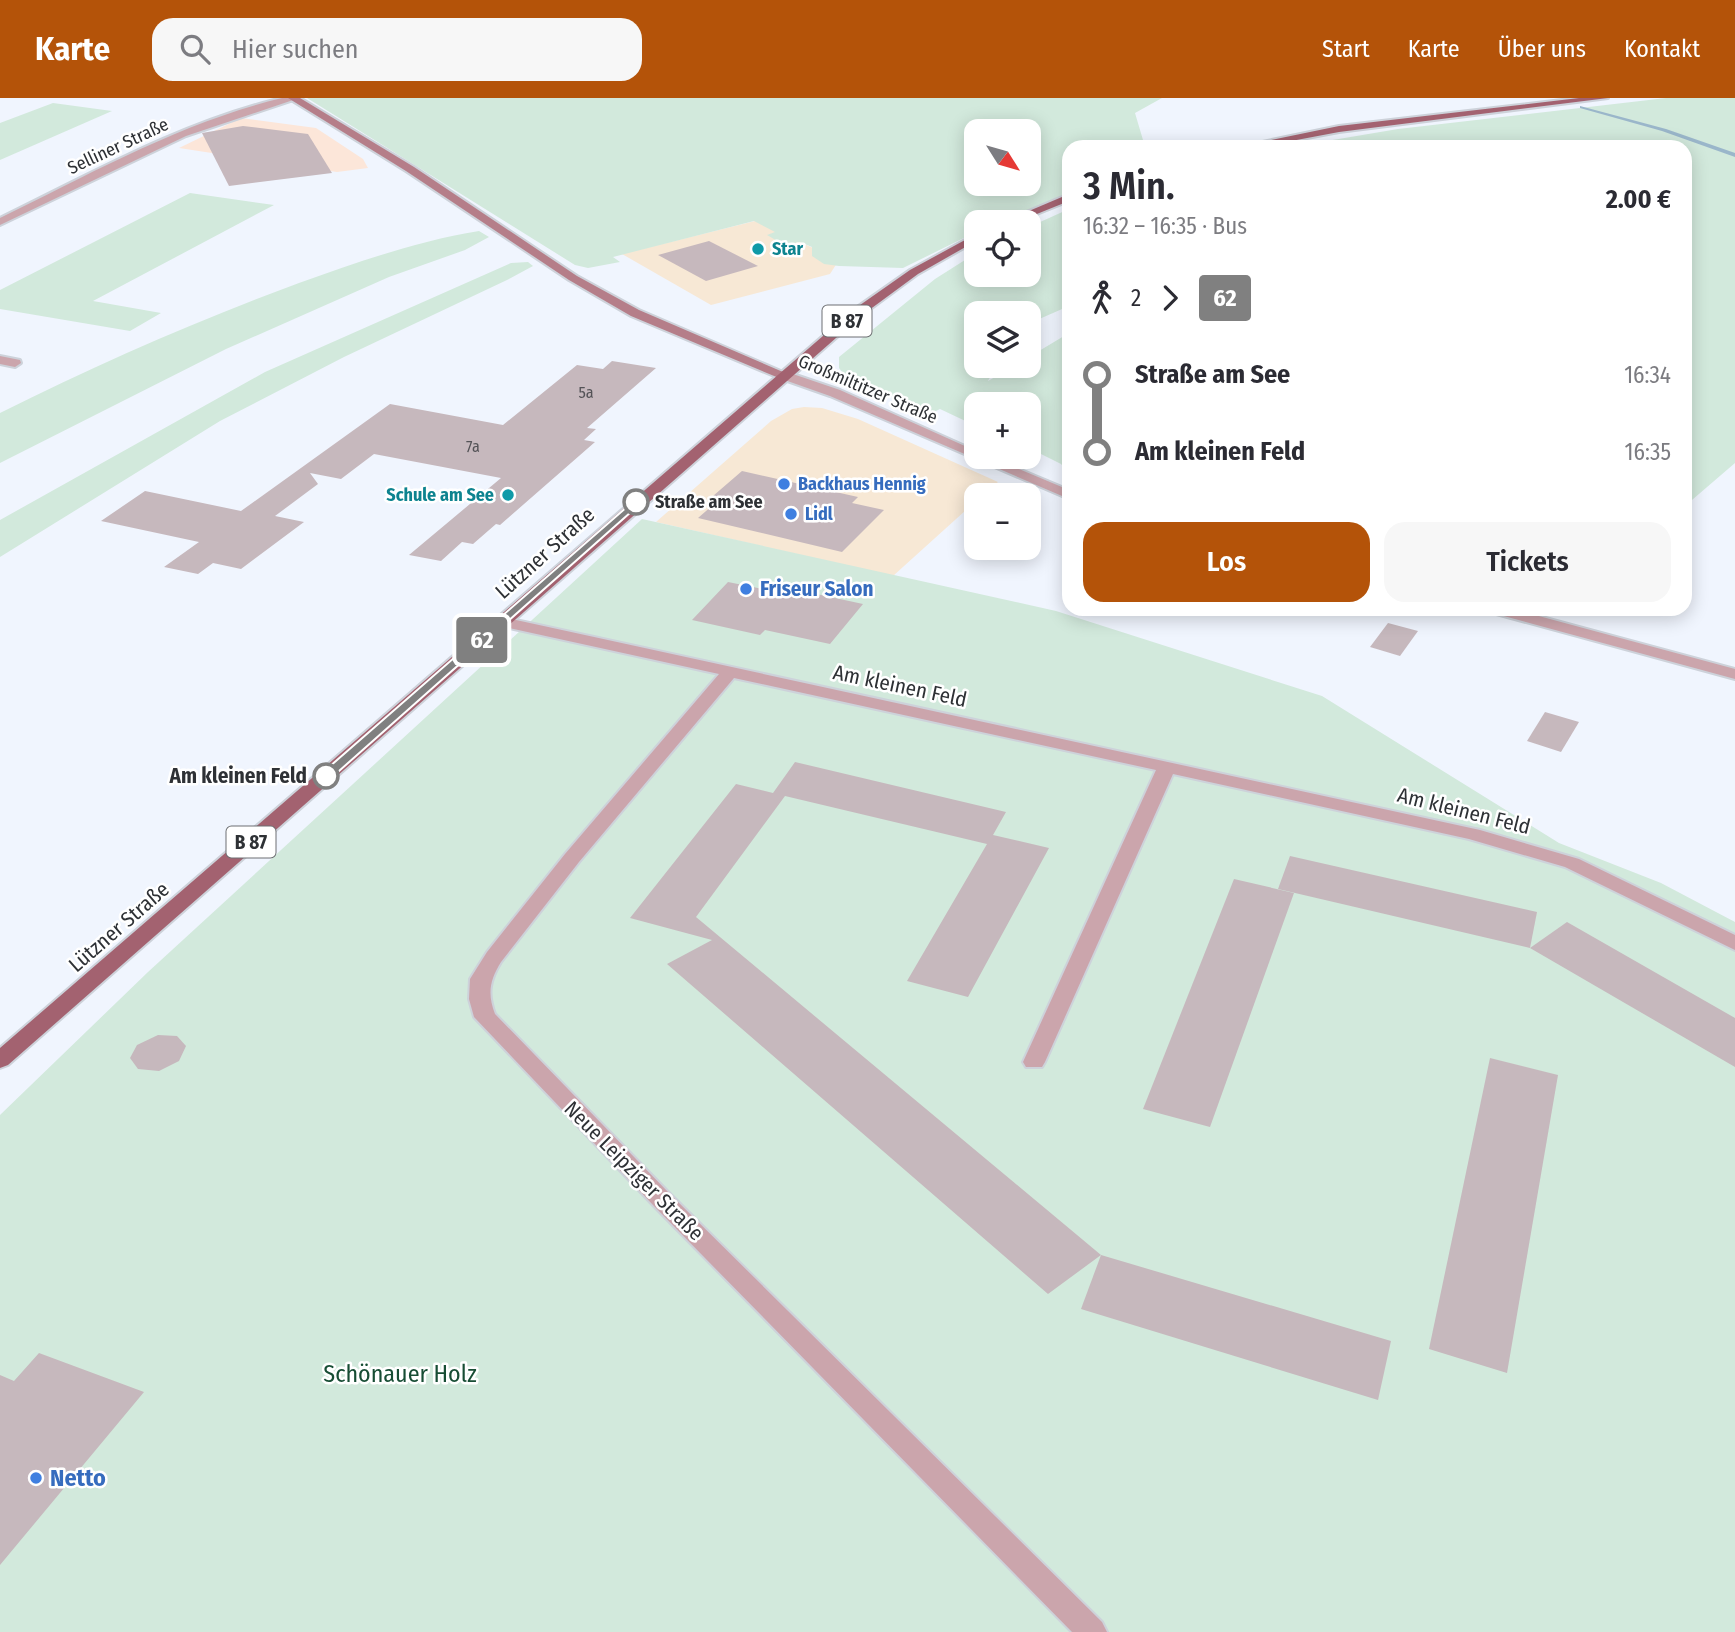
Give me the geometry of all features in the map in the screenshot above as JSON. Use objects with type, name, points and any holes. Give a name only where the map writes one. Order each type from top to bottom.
[{"type":"main road","points":[[294,98],[410,169],[573,278],[635,313],[784,375]]},
{"type":"main road","points":[[1280,140],[1339,129],[1603,98]]},
{"type":"main road","points":[[1037,210],[1062,200]]},
{"type":"main road","name":"Lützner Straße","points":[[0,1060],[784,375],[884,292],[964,244]]},
{"type":"street","name":"Selliner Straße","points":[[0,222],[219,118],[294,98]]},
{"type":"street","points":[[0,360],[15,363]]},
{"type":"street","name":"Großmiltitzer Straße","points":[[784,375],[835,393],[964,450]]},
{"type":"street","name":"Großmiltitzer Straße","points":[[1008,469],[1062,492]]},
{"type":"street","points":[[1521,616],[1735,674]]},
{"type":"street","name":"Am kleinen Feld","points":[[502,622],[1473,834],[1572,863],[1735,943]]},
{"type":"street","name":"Neue Leipziger Straße","points":[[730,673],[572,858],[494,957],[480,979],[478,999],[485,1017],[661,1199],[1092,1632]]},
{"type":"street","points":[[1034,1062],[1167,766]]},
{"type":"shaded area","points":[[241,118],[316,128],[363,159],[368,168],[337,172],[179,148]]},
{"type":"shaded area","points":[[755,221],[839,260],[830,274],[711,305],[622,254]]},
{"type":"shaded area","points":[[822,408],[858,419],[998,482],[964,483],[964,512],[893,576],[656,522],[771,421],[792,409]]},
{"type":"green space","points":[[307,98],[1162,98],[1135,113],[1143,140],[1062,140],[1062,196],[1027,210],[964,210],[964,238],[903,268],[824,264],[812,256],[812,247],[800,242],[784,245],[767,235],[775,232],[754,221],[613,257],[620,262],[588,268],[575,265]]},
{"type":"green space","points":[[1666,98],[1735,98],[1735,463],[1692,500],[1692,140],[1333,140],[1398,129]]},
{"type":"green space","points":[[53,103],[112,111],[0,160],[0,123]]},
{"type":"green space","points":[[190,193],[274,205],[93,301],[161,313],[130,331],[0,309],[0,290]]},
{"type":"green space","points":[[1062,212],[1062,309],[1041,318],[1041,301],[964,301],[964,378],[990,378],[988,381],[993,378],[1041,378],[1041,350],[1062,337],[1062,465],[1041,454],[1041,392],[964,392],[964,420],[940,409],[932,413],[846,377],[839,368],[839,357],[935,279],[964,261],[964,287],[1041,287],[1041,222]]},
{"type":"green space","points":[[479,231],[489,237],[465,250],[389,277],[226,349],[0,463],[0,413],[37,395],[111,360],[261,297],[410,246]]},
{"type":"green space","points":[[528,262],[533,266],[344,357],[220,421],[0,557],[0,520],[265,372],[511,263]]},
{"type":"green space","name":"Schönauer Holz","points":[[642,519],[1056,611],[1062,613],[1062,616],[1072,616],[1322,696],[1559,843],[1661,883],[1735,922],[1735,1632],[0,1632],[0,1115],[148,972]]},
{"type":"building","points":[[243,126],[308,134],[332,173],[229,186],[202,133]]},
{"type":"building","points":[[709,241],[758,266],[706,281],[658,255]]},
{"type":"building","points":[[612,361],[656,368],[587,428],[596,429],[584,440],[595,442],[500,525],[496,524],[473,544],[462,542],[441,561],[409,555],[501,478],[374,454],[341,479],[310,473],[318,484],[275,516],[304,522],[241,569],[213,563],[198,574],[164,567],[199,542],[101,521],[145,491],[241,511],[390,404],[503,425],[577,365],[603,369]]},
{"type":"building","name":"Lidl","points":[[742,471],[858,497],[852,503],[884,510],[842,552],[698,518],[721,498],[713,496]]},
{"type":"building","points":[[728,582],[793,595],[798,590],[863,604],[830,644],[765,630],[760,635],[692,620]]},
{"type":"building","points":[[1388,623],[1418,631],[1400,656],[1370,647]]},
{"type":"building","points":[[1545,712],[1579,722],[1561,752],[1527,741]]},
{"type":"building","points":[[795,762],[1006,812],[993,835],[1049,848],[968,997],[907,981],[987,844],[785,796],[696,917],[1101,1255],[1048,1294],[667,964],[712,940],[630,918],[736,784],[773,793]]},
{"type":"building","points":[[1290,856],[1537,912],[1530,948],[1278,889]]},
{"type":"building","points":[[1234,879],[1294,893],[1210,1127],[1143,1109]]},
{"type":"building","points":[[1567,922],[1735,1018],[1735,1067],[1530,948]]},
{"type":"building","points":[[158,1035],[177,1036],[186,1046],[179,1061],[159,1071],[138,1069],[130,1058],[137,1045]]},
{"type":"building","points":[[1490,1058],[1558,1075],[1507,1373],[1429,1349]]},
{"type":"building","points":[[1101,1255],[1391,1341],[1378,1400],[1081,1309]]},
{"type":"building","name":"Netto","points":[[39,1353],[144,1392],[0,1565],[0,1375],[14,1381]]},
{"type":"waterway","points":[[1582,107],[1664,130],[1735,155]]},
{"type":"bus line","name":"62","points":[[326,776],[636,502]]},
{"type":"place","name":"Star","points":[[758,249]]},
{"type":"place","name":"Backhaus Hennig","points":[[784,484]]},
{"type":"place","name":"Schule am See","points":[[508,495]]},
{"type":"place","name":"Straße am See","points":[[636,502]]},
{"type":"place","name":"Lidl","points":[[791,514]]},
{"type":"place","name":"Friseur Salon","points":[[746,589]]},
{"type":"place","name":"Am kleinen Feld","points":[[326,776]]},
{"type":"place","name":"Netto","points":[[36,1478]]}]
